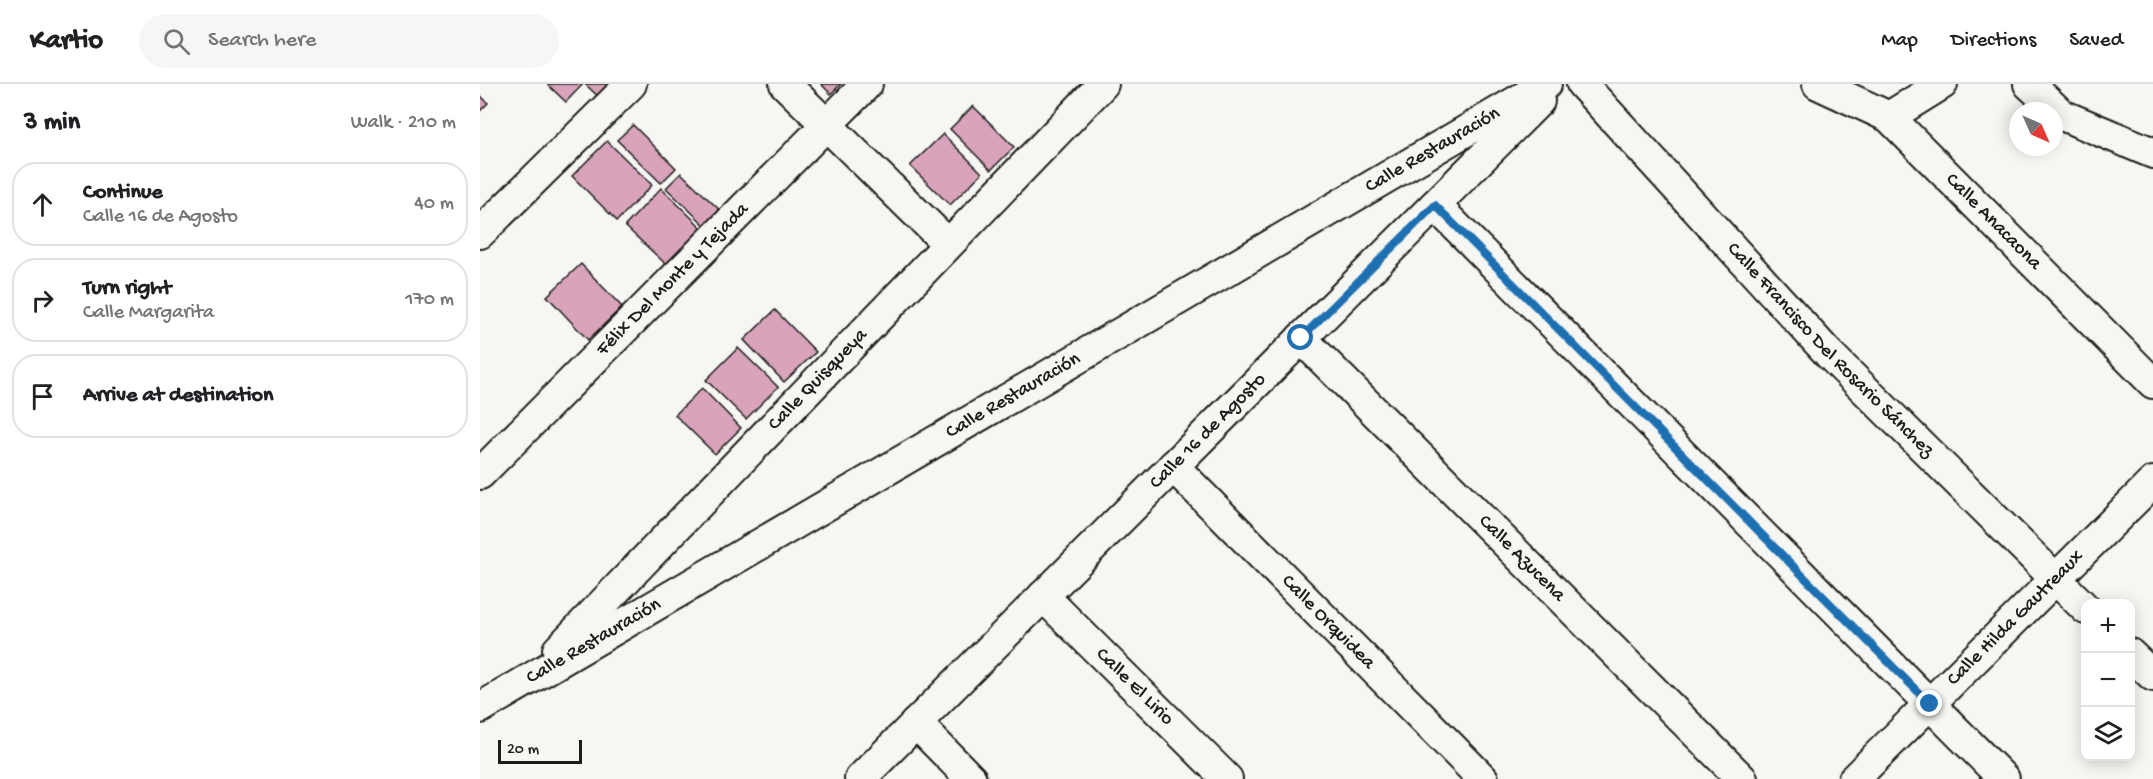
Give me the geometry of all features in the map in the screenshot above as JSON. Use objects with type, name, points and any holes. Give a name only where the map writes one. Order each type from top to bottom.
[{"type":"street","points":[[480,233],[631,84]]},
{"type":"street","points":[[784,84],[948,244]]},
{"type":"street","name":"Félix Del Monte y Tejada","points":[[480,474],[867,84]]},
{"type":"street","name":"Calle Quisqueya","points":[[534,676],[1103,84]]},
{"type":"street","name":"Calle Restauración","points":[[480,708],[1546,84]]},
{"type":"street","name":"Calle 16 de Agosto","points":[[860,779],[1556,84]]},
{"type":"street","name":"Calle Francisco Del Rosario Sánchez","points":[[1582,84],[1828,353],[2081,605]]},
{"type":"street","name":"Calle Anacaona","points":[[1818,84],[1889,117],[2153,382]]},
{"type":"street","points":[[1889,117],[1942,84]]},
{"type":"street","points":[[2029,84],[2062,115],[2153,153]]},
{"type":"street","points":[[1435,205],[2004,779]]},
{"type":"street","name":"Calle Azucena","points":[[1301,338],[1742,779]]},
{"type":"street","name":"Calle Orquidea","points":[[1173,466],[1484,779]]},
{"type":"street","name":"Calle Hilda Gautreaux","points":[[1854,779],[2153,482]]},
{"type":"street","name":"Calle El Lirio","points":[[1043,596],[1227,779]]},
{"type":"street","points":[[2135,659],[2153,676]]},
{"type":"street","points":[[916,723],[971,779]]},
{"type":"building","points":[[547,84],[583,84],[566,102]]},
{"type":"building","points":[[585,84],[611,84],[601,99]]},
{"type":"building","points":[[821,84],[841,84],[831,94]]},
{"type":"building","points":[[480,95],[488,103],[480,111]]},
{"type":"building","points":[[973,106],[1014,147],[991,170],[950,129]]},
{"type":"building","points":[[633,125],[676,168],[661,183],[617,140]]},
{"type":"building","points":[[943,134],[982,173],[950,205],[910,166]]},
{"type":"building","points":[[607,141],[652,185],[617,221],[572,176]]},
{"type":"building","points":[[681,173],[727,217],[712,232],[666,188]]},
{"type":"building","points":[[661,188],[705,231],[670,268],[625,226]]},
{"type":"building","points":[[581,264],[622,307],[588,340],[547,296]]},
{"type":"building","points":[[775,310],[816,352],[784,382],[744,340]]},
{"type":"building","points":[[738,348],[778,387],[746,419],[706,380]]},
{"type":"building","points":[[702,388],[741,428],[715,454],[675,415]]},
{"type":"route","points":[[1301,338],[1435,205],[1930,704]]}]
